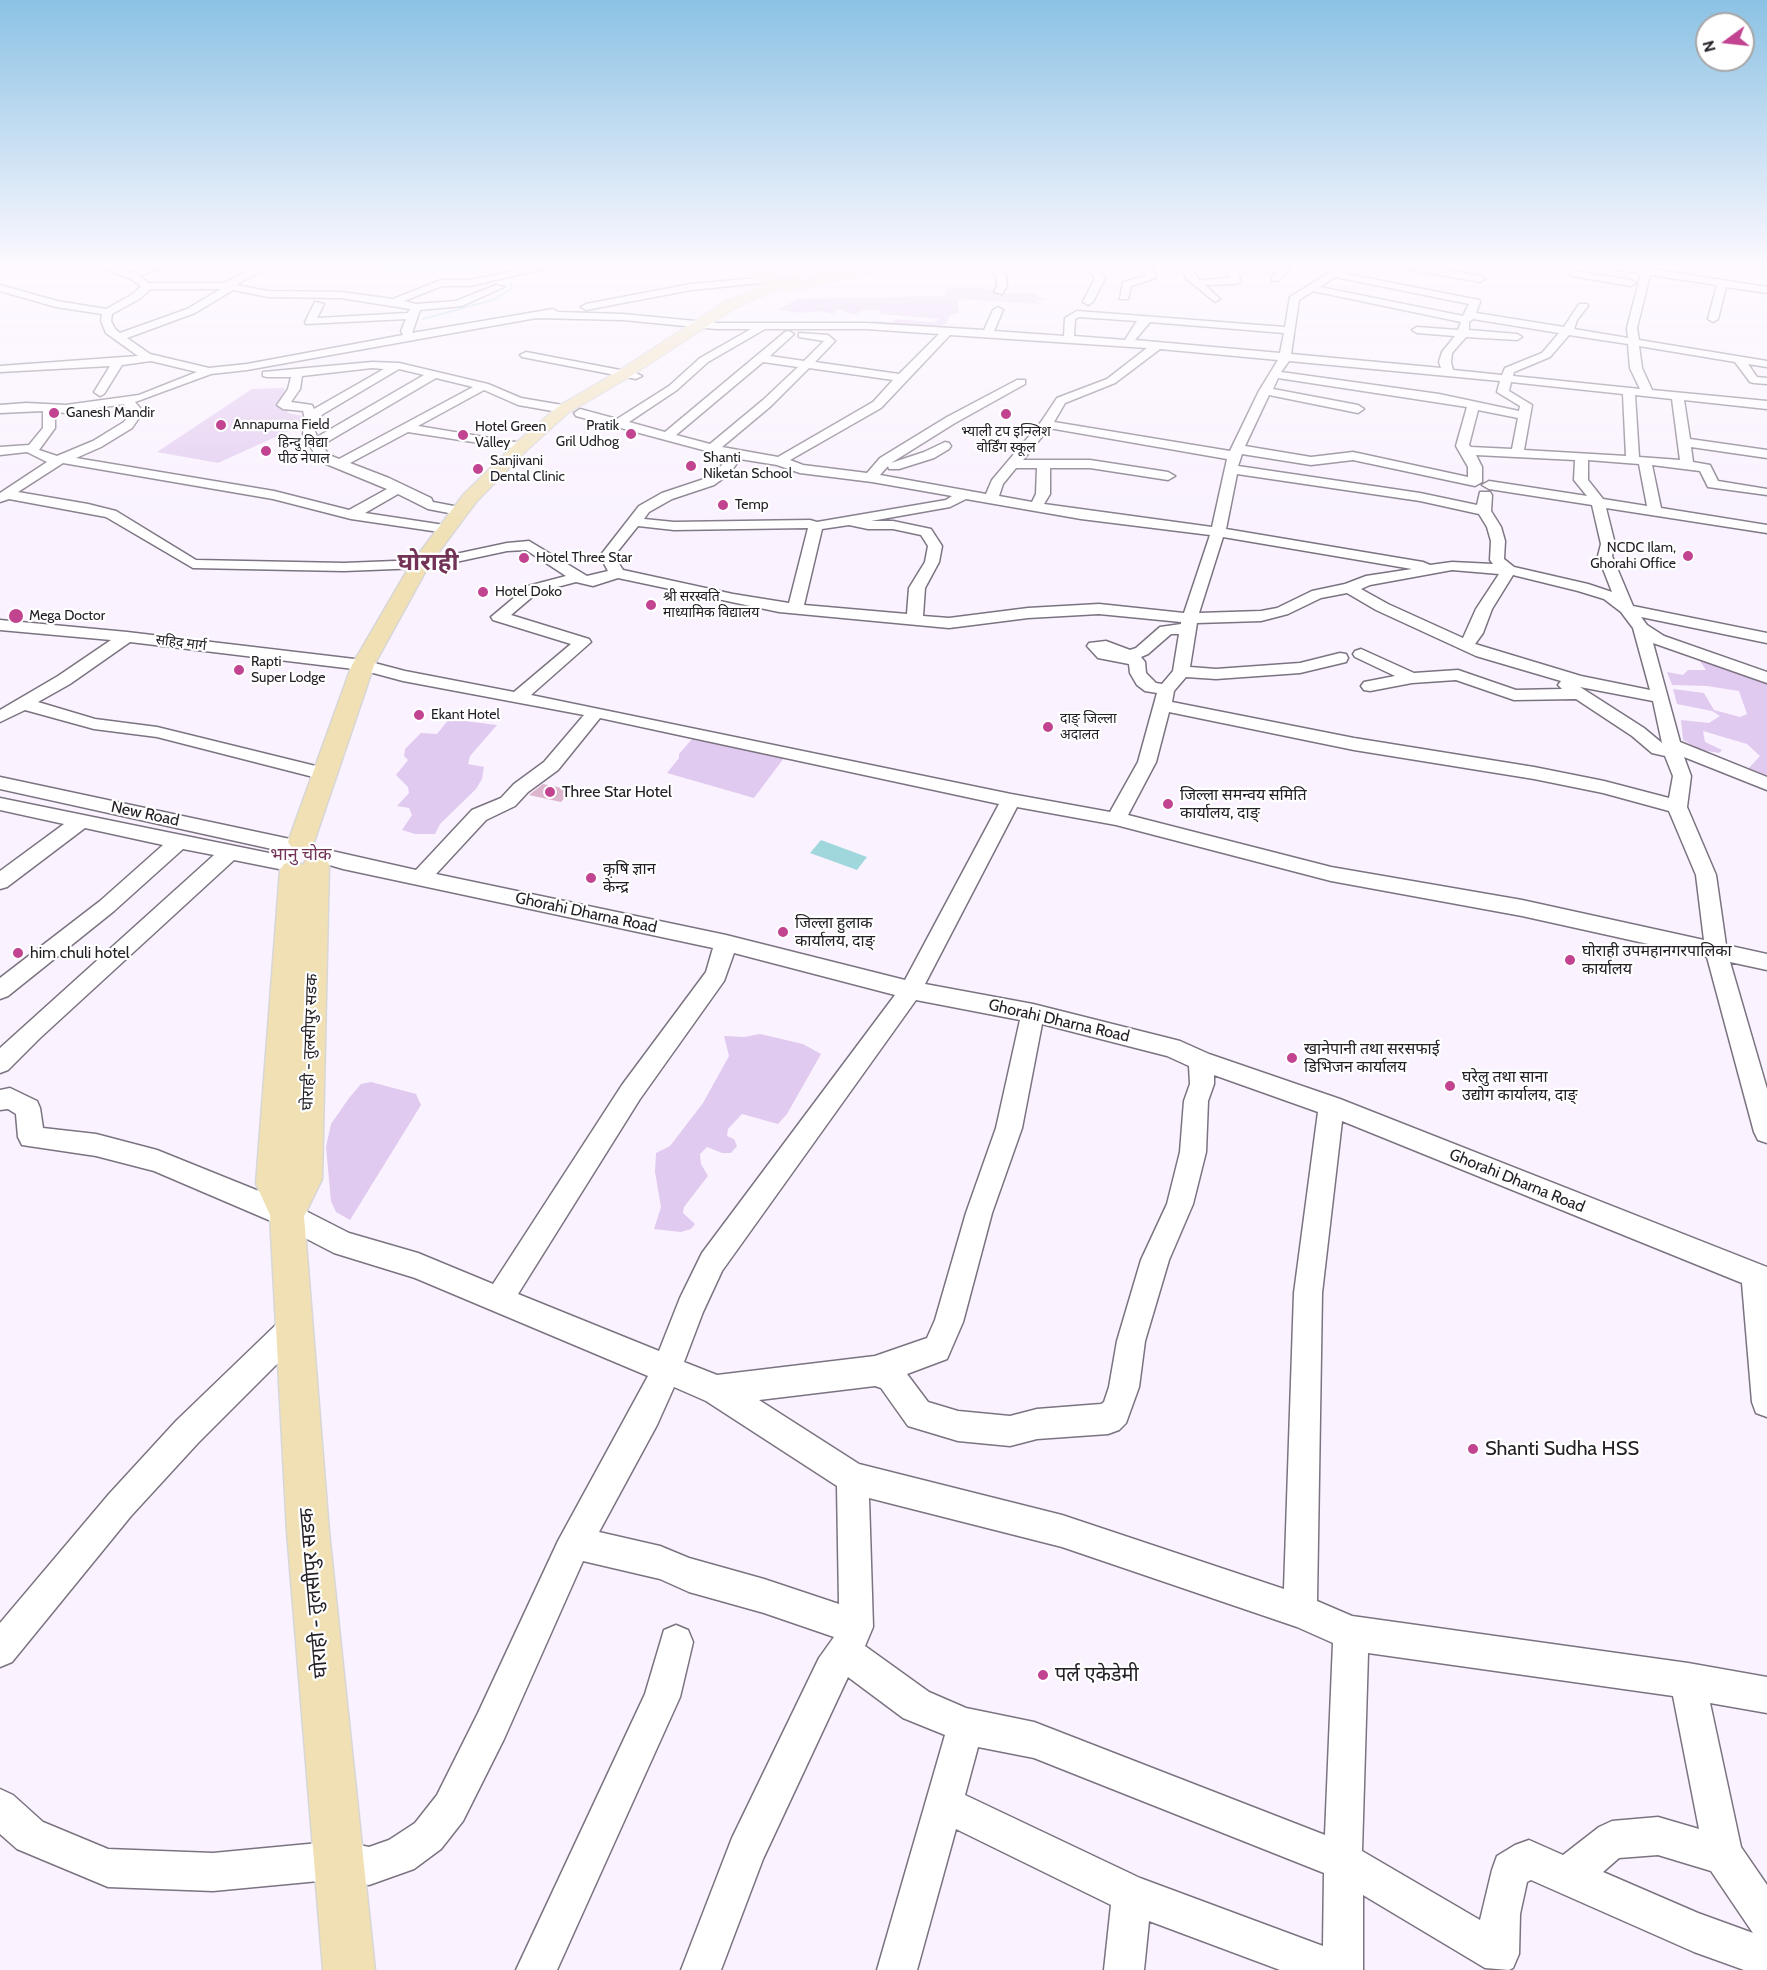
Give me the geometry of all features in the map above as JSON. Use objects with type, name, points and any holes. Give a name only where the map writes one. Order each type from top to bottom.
[{"type":"main road","points":[[327,821],[370,668],[406,610],[446,529],[520,447],[657,358]]},
{"type":"main road","points":[[429,563],[483,499],[572,411]]},
{"type":"main road","name":"घोराही - तुलसीपुर सडक","points":[[349,1970],[308,1532],[287,1215],[273,1184],[300,857],[325,774],[370,668]]},
{"type":"street","points":[[0,369],[110,363],[132,358]]},
{"type":"street","points":[[158,358],[209,370],[247,367],[294,358]]},
{"type":"street","points":[[354,358],[360,366]]},
{"type":"street","points":[[541,358],[630,375]]},
{"type":"street","points":[[620,423],[660,397],[707,358]]},
{"type":"street","points":[[666,436],[693,403],[761,358],[903,378]]},
{"type":"street","points":[[713,448],[767,403],[815,358]]},
{"type":"street","points":[[780,462],[877,405],[920,358]]},
{"type":"street","points":[[991,500],[997,483],[1046,424],[1060,401],[1111,381],[1141,358]]},
{"type":"street","points":[[1116,819],[1147,762],[1164,697],[1181,672],[1189,623],[1218,532],[1234,458],[1265,391],[1285,358],[1448,372],[1767,405]]},
{"type":"street","points":[[1446,358],[1448,372]]},
{"type":"street","points":[[1517,454],[1525,416],[1525,403],[1503,392],[1509,370],[1539,358]]},
{"type":"street","points":[[1635,358],[1636,368],[1648,393]]},
{"type":"street","points":[[1725,358],[1767,364]]},
{"type":"street","points":[[1739,360],[1754,380],[1767,381]]},
{"type":"street","points":[[100,392],[110,363]]},
{"type":"street","points":[[247,367],[243,370],[248,374],[297,373],[360,366],[399,366],[484,386],[518,401],[572,411],[737,455],[780,462],[800,469],[874,475],[991,500],[1218,532],[1436,568]]},
{"type":"street","points":[[399,366],[319,411],[311,419],[308,428],[324,458],[384,481],[426,501],[428,505],[459,512]]},
{"type":"street","points":[[0,408],[26,406],[66,409],[141,398],[209,370]]},
{"type":"street","points":[[297,373],[294,389],[283,405],[308,408],[311,419]]},
{"type":"street","points":[[315,444],[435,374]]},
{"type":"street","points":[[1274,374],[1439,398],[1525,416]]},
{"type":"street","points":[[874,475],[885,461],[951,420],[1021,382]]},
{"type":"street","points":[[341,463],[484,386]]},
{"type":"street","points":[[1265,391],[1358,409]]},
{"type":"street","points":[[1629,391],[1639,461],[1655,512]]},
{"type":"street","points":[[1677,396],[1687,461],[1685,464]]},
{"type":"street","points":[[660,397],[693,403]]},
{"type":"street","points":[[4,497],[59,460],[97,444],[128,425],[135,415],[134,408],[127,400]]},
{"type":"street","points":[[1473,406],[1462,446],[1467,451],[1482,484],[1485,498],[1484,511],[1494,527],[1498,541],[1497,560],[1509,570]]},
{"type":"street","points":[[0,450],[33,448],[49,428],[49,409]]},
{"type":"street","points":[[1046,424],[1234,458],[1484,511]]},
{"type":"street","points":[[406,428],[520,447]]},
{"type":"street","points":[[1684,442],[1753,457],[1767,454]]},
{"type":"street","points":[[874,475],[945,446]]},
{"type":"street","points":[[33,448],[33,452],[37,455],[59,460],[274,495],[351,515],[446,529]]},
{"type":"street","points":[[1467,451],[1582,456],[1685,464],[1705,468],[1713,484],[1764,490]]},
{"type":"street","points":[[617,573],[607,556],[644,509],[653,502],[710,482],[724,471],[737,455]]},
{"type":"street","points":[[1234,458],[1326,461],[1353,456],[1482,484],[1764,527]]},
{"type":"street","points":[[1582,456],[1581,480],[1598,502],[1608,544],[1605,556],[1627,609],[1641,628],[1658,639],[1767,678]]},
{"type":"street","points":[[1036,507],[1043,494],[1044,468],[1040,463]]},
{"type":"street","points":[[1013,464],[1090,464],[1168,476]]},
{"type":"street","points":[[351,515],[397,489]]},
{"type":"street","points":[[636,522],[674,526],[810,524],[816,526],[950,503],[963,495]]},
{"type":"street","points":[[4,497],[88,508],[111,514],[173,554],[193,564],[344,567],[429,563],[507,547],[529,545],[578,577],[593,581],[617,573],[733,599],[795,609],[949,623],[1028,613],[1100,609],[1189,623]]},
{"type":"street","points":[[852,521],[868,525],[893,525],[926,532],[935,546],[932,562],[917,588],[915,620]]},
{"type":"street","points":[[795,609],[816,526]]},
{"type":"street","points":[[1677,807],[1554,777],[1354,744],[1164,697],[1143,681],[1138,673],[1137,662],[1128,657],[1142,651],[1166,630],[1189,623],[1261,616],[1282,611],[1317,594],[1349,588],[1366,581],[1452,566],[1509,570],[1583,587],[1609,597],[1627,609],[1767,638]]},
{"type":"street","points":[[1466,645],[1475,633],[1484,609],[1509,570]]},
{"type":"street","points":[[517,698],[583,642],[499,617],[533,590],[578,577]]},
{"type":"street","points":[[1349,588],[1382,607],[1482,653],[1578,681],[1660,697]]},
{"type":"street","name":"सहिद मार्ग","points":[[0,625],[127,636],[370,668],[596,712],[1011,800],[1116,819],[1330,874],[1522,908],[1767,962]]},
{"type":"street","points":[[1641,628],[1682,776],[1677,807],[1706,875],[1716,951],[1767,1132]]},
{"type":"street","points":[[0,717],[25,704],[127,636]]},
{"type":"street","points":[[1361,654],[1412,678]]},
{"type":"street","points":[[1181,672],[1216,674],[1300,668],[1340,658]]},
{"type":"street","points":[[1370,686],[1412,678],[1458,675],[1514,695],[1577,694]]},
{"type":"street","points":[[1557,675],[1577,694],[1638,732],[1658,749],[1673,748],[1767,784]]},
{"type":"street","points":[[25,704],[94,724],[166,734],[325,774]]},
{"type":"street","points":[[422,877],[479,815],[508,802],[521,788],[551,766],[596,712]]},
{"type":"street","name":"New Road","points":[[0,783],[300,857]]},
{"type":"street","points":[[0,1808],[30,1836],[108,1868],[213,1872],[340,1860],[369,1866],[400,1856],[428,1836],[450,1808],[491,1726],[527,1644],[576,1543],[646,1414],[666,1371],[690,1308],[712,1262],[911,990],[1011,800]]},
{"type":"street","name":"New Road","points":[[0,804],[230,852],[300,857]]},
{"type":"street","points":[[0,882],[81,821]]},
{"type":"street","points":[[0,990],[107,906],[179,841]]},
{"type":"street","points":[[0,1063],[32,1031],[230,852]]},
{"type":"street","name":"Ghorahi Dharna Road","points":[[300,857],[343,862],[422,877],[726,943],[911,990],[1033,1013],[1172,1048],[1201,1061],[1331,1106],[1761,1278]]},
{"type":"street","points":[[498,1301],[632,1092],[716,975],[726,943]]},
{"type":"street","points":[[717,1390],[875,1371],[937,1349],[950,1322],[979,1213],[1010,1128],[1033,1013]]},
{"type":"street","points":[[875,1371],[891,1377],[918,1415],[958,1426],[1010,1431],[1037,1424],[1108,1419],[1115,1412],[1124,1387],[1131,1341],[1155,1260],[1180,1204],[1193,1152],[1196,1101],[1202,1084],[1201,1061]]},
{"type":"street","points":[[0,1100],[10,1098],[20,1101],[28,1108],[31,1137],[96,1145],[157,1161],[287,1215],[344,1244],[418,1266],[666,1371],[717,1390],[853,1478],[1062,1531],[1300,1611],[1352,1633],[1688,1681],[1767,1695]]},
{"type":"street","points":[[1300,1611],[1308,1293],[1331,1106]]},
{"type":"street","points":[[1761,1278],[1767,1402]]},
{"type":"street","points":[[0,1650],[120,1505],[187,1432],[293,1328]]},
{"type":"street","points":[[701,1970],[746,1852],[831,1670],[850,1640],[853,1478]]},
{"type":"street","points":[[576,1543],[660,1563],[689,1575],[764,1596],[850,1640],[916,1705],[966,1726],[1034,1740],[1343,1861],[1499,1962]]},
{"type":"street","points":[[1343,1970],[1343,1861],[1352,1633]]},
{"type":"street","points":[[536,1970],[662,1697],[676,1642]]},
{"type":"street","points":[[1688,1681],[1723,1855],[1767,1919]]},
{"type":"street","points":[[897,1970],[966,1726]]},
{"type":"street","points":[[944,1804],[1132,1895],[1334,1970]]},
{"type":"street","points":[[1567,1876],[1611,1840],[1658,1836],[1723,1855]]},
{"type":"street","points":[[1499,1962],[1500,1914],[1511,1870],[1529,1859],[1694,1932],[1767,1958]]},
{"type":"street","points":[[1124,1970],[1132,1895]]},
{"type":"shaded area","points":[[284,388],[288,413],[303,416],[302,425],[218,463],[157,452],[252,389]]},
{"type":"shaded area","points":[[1694,652],[1767,677],[1767,777],[1748,769],[1760,756],[1747,744],[1703,731],[1705,742],[1722,750],[1719,753],[1701,750],[1683,740],[1681,720],[1709,723],[1720,716],[1712,711],[1677,704],[1673,689],[1704,693],[1714,710],[1740,717],[1747,714],[1739,691],[1707,686],[1672,685],[1667,672],[1683,675],[1688,670],[1706,670]]},
{"type":"shaded area","points":[[449,719],[497,725],[470,756],[468,764],[484,767],[482,779],[476,789],[440,824],[435,834],[415,834],[402,830],[412,815],[409,808],[397,806],[409,793],[408,787],[396,775],[408,760],[404,756],[405,749],[421,733],[437,734]]},
{"type":"shaded area","points":[[693,738],[784,758],[754,798],[667,773]]},
{"type":"shaded area","points":[[760,1034],[803,1044],[821,1054],[787,1114],[778,1124],[742,1114],[728,1129],[727,1136],[734,1139],[737,1146],[731,1153],[722,1153],[707,1147],[700,1154],[701,1164],[708,1176],[684,1207],[683,1213],[695,1224],[691,1229],[681,1232],[654,1229],[661,1207],[655,1172],[656,1153],[670,1146],[703,1103],[729,1056],[724,1036],[744,1037]]},
{"type":"shaded area","points":[[371,1082],[416,1094],[421,1105],[350,1220],[336,1212],[331,1201],[326,1147],[331,1124],[349,1098],[361,1084]]},
{"type":"water","points":[[821,840],[867,857],[857,870],[810,853]]},
{"type":"building","name":"Three Star Hotel","points":[[543,784],[571,790],[561,802],[529,795]]},
{"type":"place","name":"Ganesh Mandir","points":[[54,413]]},
{"type":"place","name":"भ्याली टप इन्ग्लिश वोर्डिंग स्कूल","points":[[1006,414]]},
{"type":"place","name":"Annapurna Field","points":[[221,425]]},
{"type":"place","name":"Pratik Gril Udhog","points":[[631,434]]},
{"type":"place","name":"Hotel Green Valley","points":[[463,435]]},
{"type":"place","name":"हिन्दु विद्या पीठ नेपाल","points":[[266,451]]},
{"type":"place","name":"Shanti Niketan School","points":[[691,466]]},
{"type":"place","name":"Sanjivani Dental Clinic","points":[[478,469]]},
{"type":"place","name":"Temp","points":[[723,505]]},
{"type":"place","name":"NCDC Ilam, Ghorahi Office","points":[[1688,556]]},
{"type":"place","name":"Hotel Three Star","points":[[524,558]]},
{"type":"place","name":"Hotel Doko","points":[[483,592]]},
{"type":"place","name":"श्री सरस्वति माध्यामिक विद्यालय","points":[[651,605]]},
{"type":"place","name":"Mega Doctor","points":[[16,616]]},
{"type":"place","name":"Rapti Super Lodge","points":[[239,670]]},
{"type":"place","name":"Ekant Hotel","points":[[419,715]]},
{"type":"place","name":"दाङ् जिल्ला अदालत","points":[[1048,727]]},
{"type":"place","name":"Three Star Hotel","points":[[550,792]]},
{"type":"place","name":"जिल्ला समन्वय समिति कार्यालय, दाङ्","points":[[1168,804]]},
{"type":"place","name":"कृषि ज्ञान केन्द्र","points":[[591,878]]},
{"type":"place","name":"जिल्ला हुलाक कार्यालय, दाङ्","points":[[783,932]]},
{"type":"place","name":"him chuli hotel","points":[[18,953]]},
{"type":"place","name":"घोराही उपमहानगरपालिका कार्यालय","points":[[1570,960]]},
{"type":"place","name":"खानेपानी तथा सरसफाई डिभिजन कार्यालय","points":[[1292,1058]]},
{"type":"place","name":"घरेलु तथा साना उद्योग कार्यालय, दाङ्","points":[[1450,1086]]},
{"type":"place","name":"Shanti Sudha HSS","points":[[1473,1449]]},
{"type":"place","name":"पर्ल एकेडेमी","points":[[1043,1675]]},
{"type":"district","name":"घोराही","points":[[428,563]]},
{"type":"district","name":"भानु चोक","points":[[301,855]]}]
